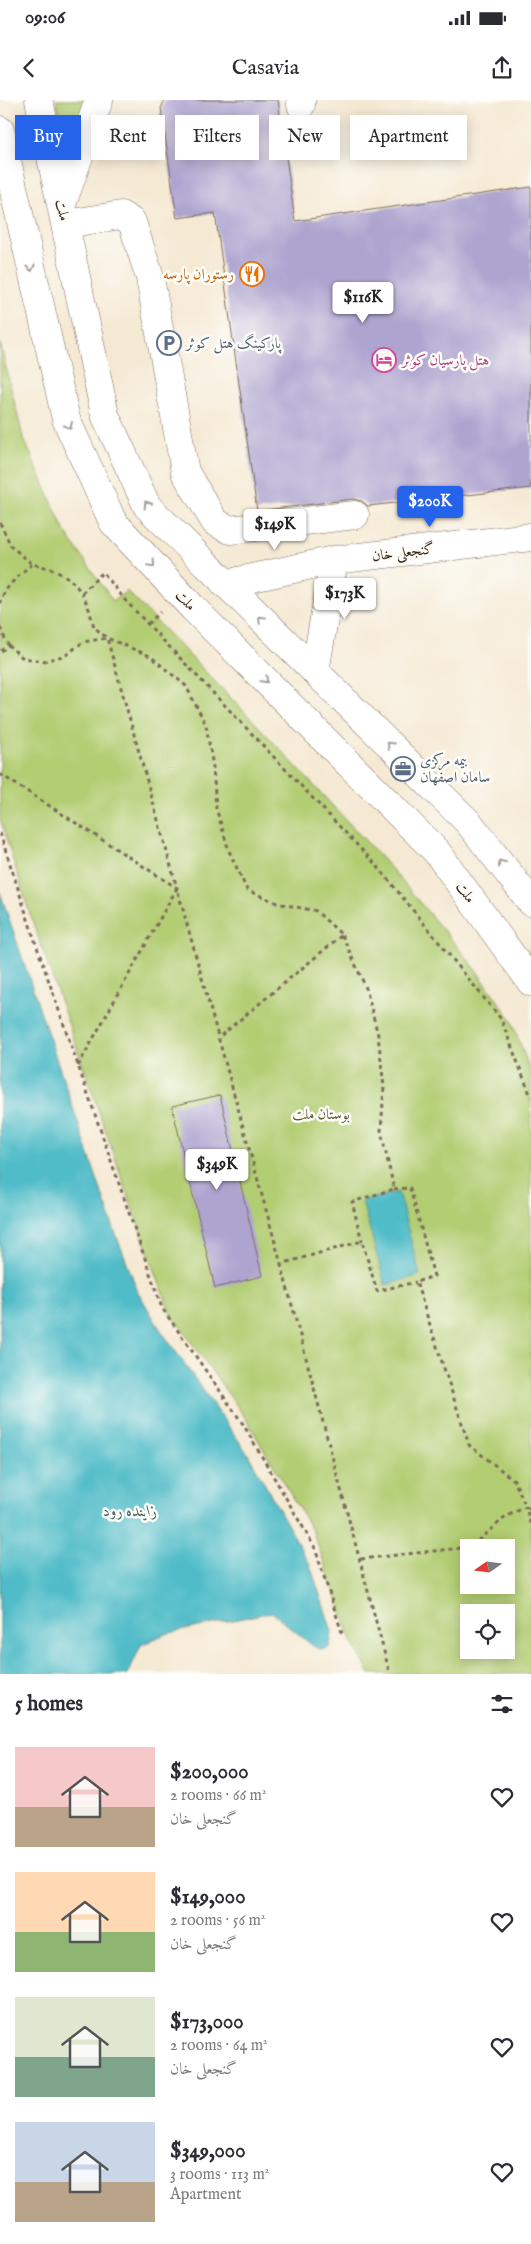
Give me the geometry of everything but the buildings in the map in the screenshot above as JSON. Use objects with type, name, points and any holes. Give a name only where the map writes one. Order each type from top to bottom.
[{"type":"main road","name":"ملت","points":[[39,100],[105,415],[146,506],[469,823],[531,902]]},
{"type":"main road","points":[[99,100],[64,214],[120,215],[132,222],[150,278],[185,472],[215,522],[230,530],[355,515]]},
{"type":"main road","name":"ملت","points":[[0,130],[66,419],[113,522],[193,608],[437,852],[531,982]]},
{"type":"main road","name":"گنجعلی خان","points":[[225,584],[334,560],[531,537]]},
{"type":"main road","points":[[315,672],[334,560]]},
{"type":"path","points":[[0,523],[11,546],[32,564],[49,568],[69,578],[82,593],[90,609],[94,627],[107,638],[150,656],[186,686],[206,725],[213,767],[216,808],[229,851],[247,890],[277,903],[316,911],[342,935],[366,988],[378,1035],[384,1087],[381,1131],[394,1189]]},
{"type":"path","points":[[0,604],[1,598],[14,580],[32,564]]},
{"type":"path","points":[[82,593],[103,572],[125,600],[378,867],[501,1019],[531,1096]]},
{"type":"path","points":[[0,628],[8,645],[23,658],[44,661],[66,655],[83,642],[107,638]]},
{"type":"path","points":[[107,638],[281,1264],[361,1559],[390,1674]]},
{"type":"path","points":[[0,652],[8,645]]},
{"type":"path","points":[[0,774],[178,888]]},
{"type":"path","points":[[0,833],[78,1067],[162,1308],[243,1424],[315,1548],[343,1636]]},
{"type":"path","points":[[78,1067],[178,888]]},
{"type":"path","points":[[218,1038],[342,935]]},
{"type":"path","points":[[410,1188],[434,1276],[377,1291],[352,1202],[394,1189],[410,1188]]},
{"type":"path","points":[[281,1264],[362,1241]]},
{"type":"path","points":[[416,1282],[469,1445],[514,1480],[526,1507],[531,1526]]},
{"type":"path","points":[[361,1559],[470,1547],[507,1516],[526,1507]]},
{"type":"path","points":[[526,1507],[531,1510]]},
{"type":"green space","points":[[56,100],[86,100],[81,116],[59,115]]},
{"type":"green space","name":"بوستان ملت","points":[[0,343],[23,437],[65,532],[113,601],[127,591],[262,730],[388,865],[471,963],[511,1019],[531,1073],[531,1674],[370,1674],[352,1641],[313,1532],[244,1416],[171,1314],[28,908],[0,819]]},
{"type":"water","name":"زاینده رود","points":[[0,892],[115,1232],[138,1292],[160,1329],[248,1454],[310,1565],[332,1631],[330,1647],[321,1650],[313,1646],[272,1612],[165,1634],[141,1645],[128,1674],[0,1674]]},
{"type":"water","points":[[398,1192],[420,1275],[385,1285],[362,1201]]},
{"type":"place","name":"رستوران پارسه","points":[[252,274]]},
{"type":"place","name":"پارکینگ هتل کوثر","points":[[169,343]]},
{"type":"place","name":"هتل پارسیان کوثر","points":[[384,360]]},
{"type":"place","name":"بیمه مرکزی سامان اصفهان","points":[[403,769]]}]
